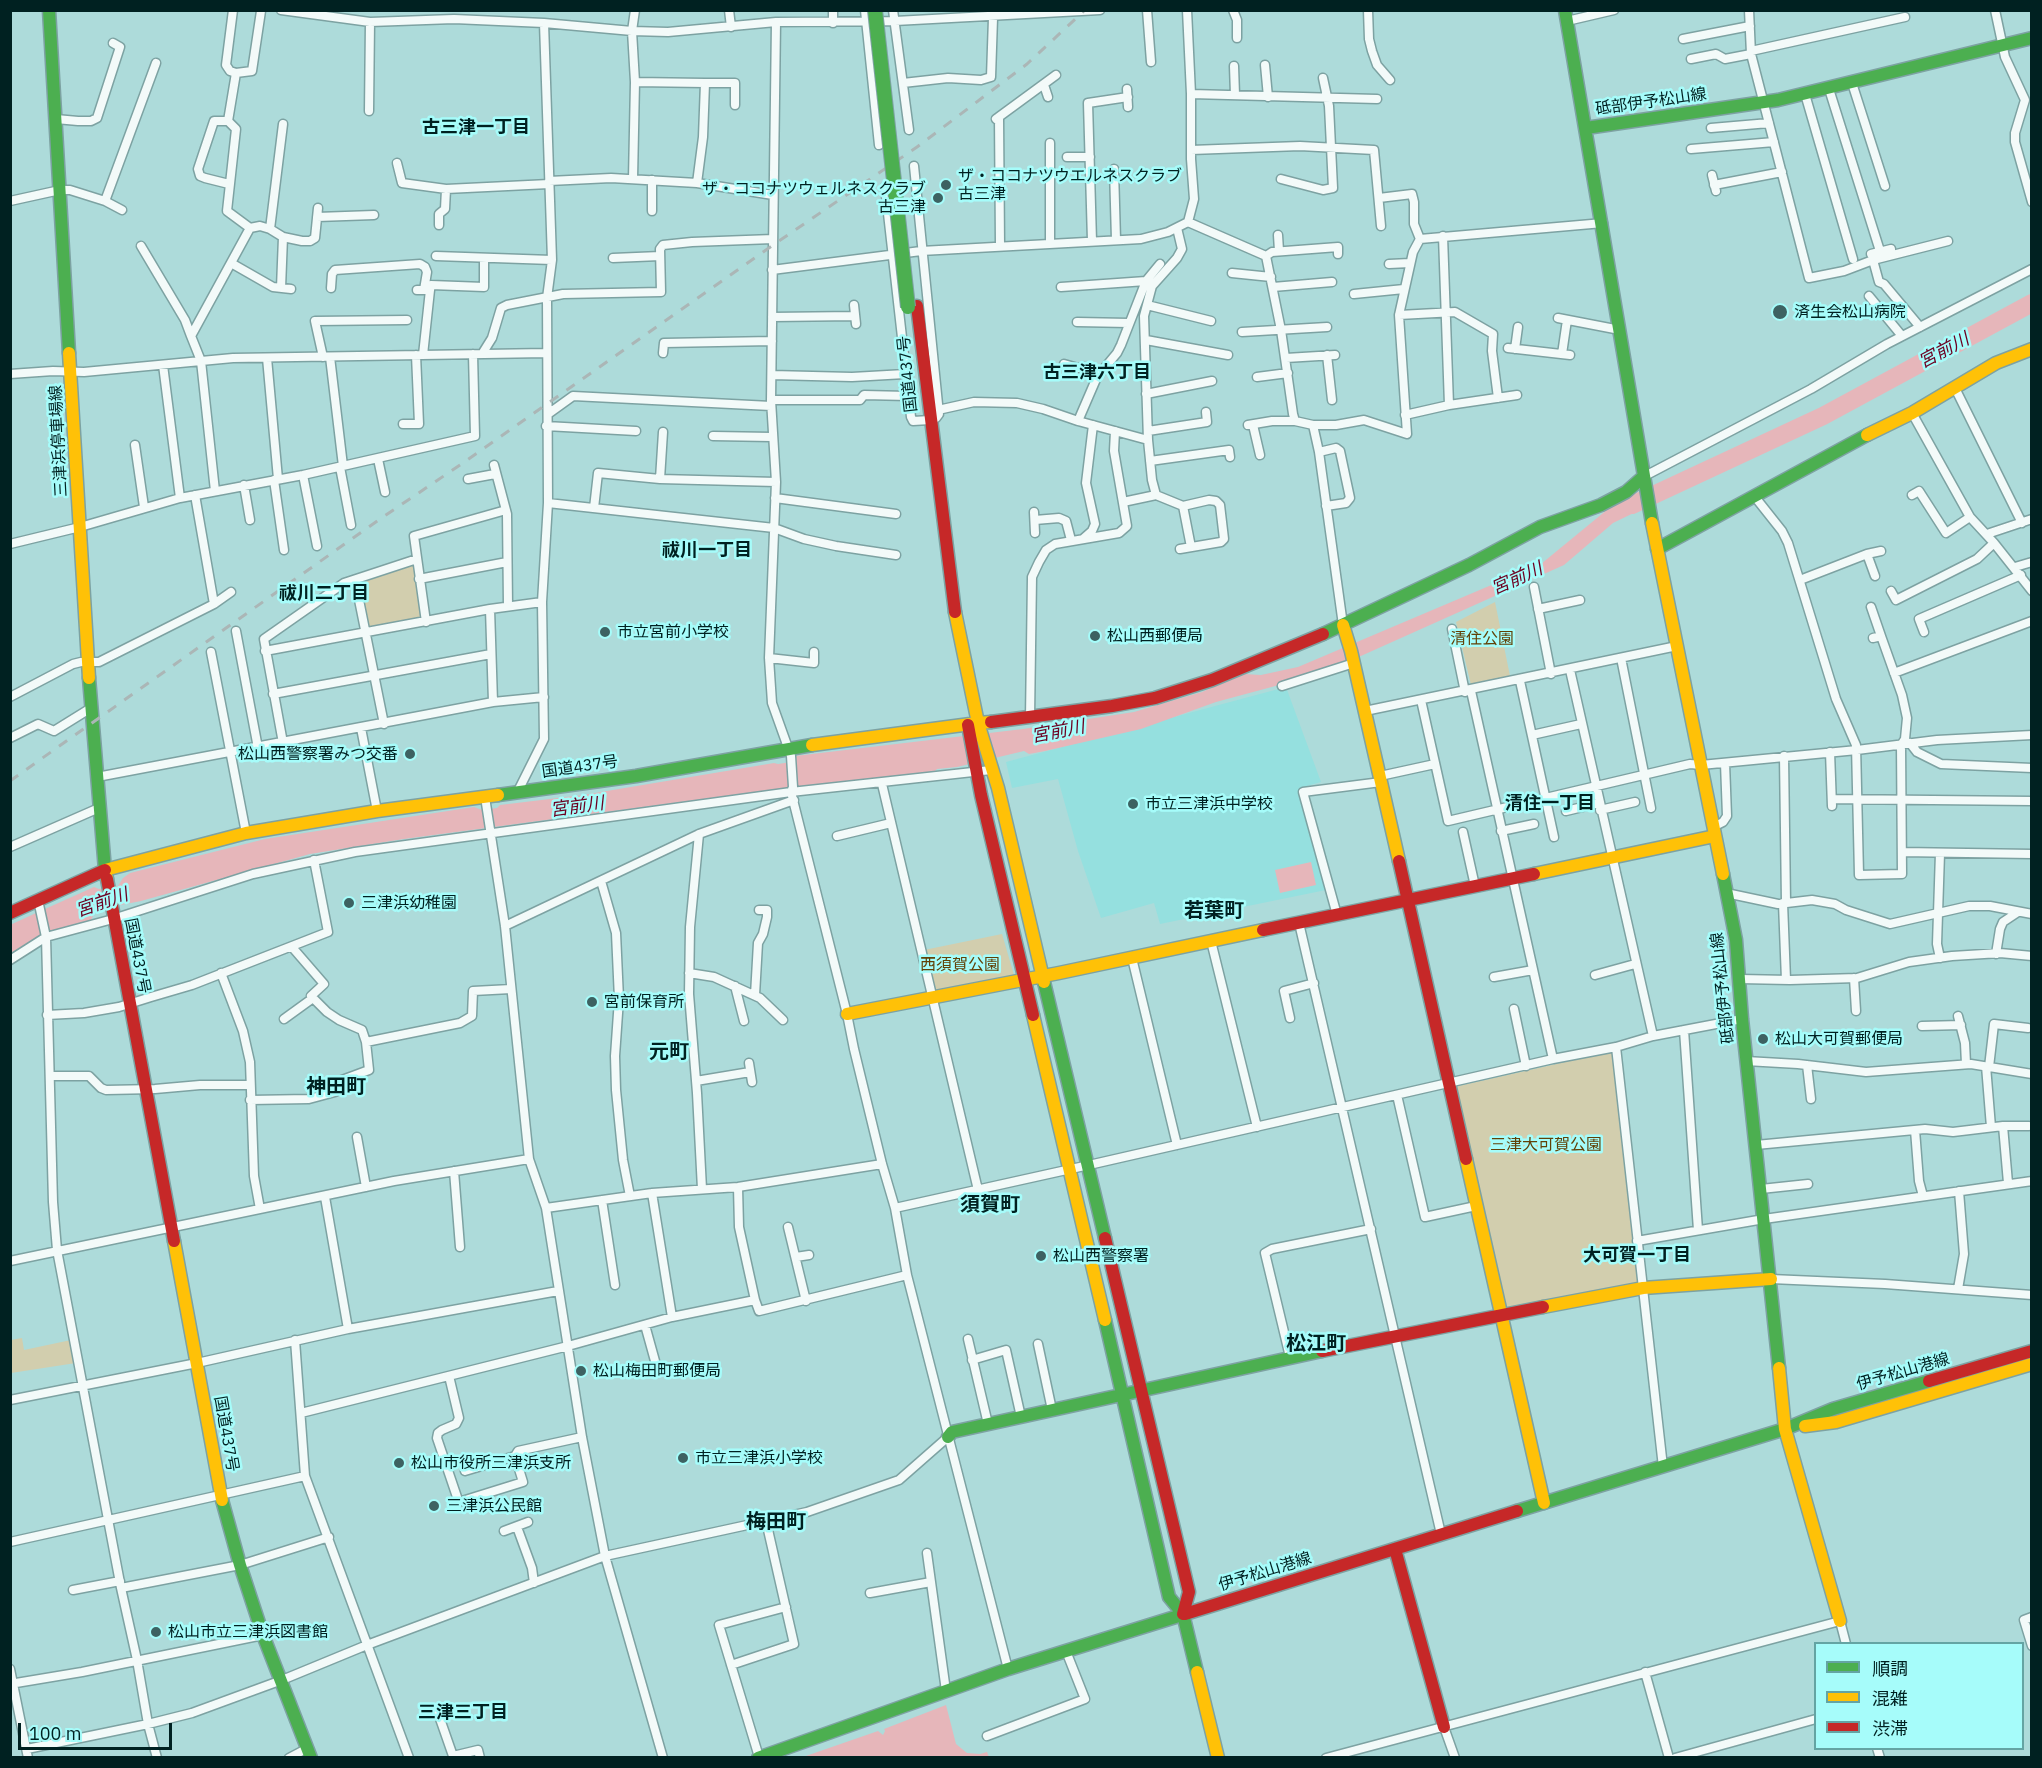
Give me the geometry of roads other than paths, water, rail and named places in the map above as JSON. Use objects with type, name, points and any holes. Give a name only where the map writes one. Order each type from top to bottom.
[{"type":"main road","name":"三津浜停車場線","points":[[49,10],[91,708],[106,875]]},
{"type":"main road","name":"国道437号","points":[[309,1753],[263,1635],[221,1496],[106,875],[246,833],[377,812],[485,801],[516,793],[974,726],[952,600],[875,10]]},
{"type":"main road","name":"国道437号","points":[[884,10],[913,306]]},
{"type":"main road","points":[[1566,16],[1586,128]]},
{"type":"main road","name":"砥部伊予松山線","points":[[1840,1621],[1785,1429],[1771,1279],[1746,1061],[1736,940],[1657,549],[1586,128],[1805,94],[2031,38]]},
{"type":"main road","points":[[1657,549],[1912,413],[1996,363],[2031,349]]},
{"type":"main road","points":[[1218,1758],[1183,1614],[1169,1597],[1068,1170],[981,795],[984,769],[974,726],[1155,698],[1212,680],[1343,625],[1469,565],[1540,527],[1601,505],[1645,483]]},
{"type":"main road","points":[[1343,625],[1381,779],[1544,1503]]},
{"type":"main road","points":[[984,769],[998,788],[1089,1165],[1189,1592],[1183,1614]]},
{"type":"main road","points":[[847,1014],[933,999],[1512,879],[1612,858],[1714,832]]},
{"type":"main road","points":[[10,913],[40,906],[106,875]]},
{"type":"main road","points":[[948,1437],[952,1432],[1140,1390],[1500,1315],[1642,1288],[1771,1279]]},
{"type":"main road","name":"伊予松山港線","points":[[759,1757],[1008,1669],[1441,1533],[1785,1429],[1833,1409],[2031,1351]]},
{"type":"main road","name":"伊予松山港線","points":[[1785,1429],[1836,1422],[2031,1364]]},
{"type":"main road","points":[[1395,1549],[1444,1727]]},
{"type":"street","points":[[233,10],[226,65],[236,74],[252,71],[260,11],[267,10]]},
{"type":"street","points":[[280,10],[339,14],[370,22],[435,14],[511,22],[668,32],[776,22],[895,21],[955,15],[993,18],[1022,13],[1100,10]]},
{"type":"street","points":[[511,22],[512,10]]},
{"type":"street","points":[[633,179],[635,82],[632,31],[635,10]]},
{"type":"street","points":[[729,10],[731,27]]},
{"type":"street","points":[[833,10],[833,23]]},
{"type":"street","points":[[865,10],[879,145]]},
{"type":"street","points":[[893,10],[909,130]]},
{"type":"street","points":[[1147,10],[1151,62]]},
{"type":"street","points":[[772,270],[921,251],[1092,242],[1155,236],[1188,222],[1194,200],[1187,10]]},
{"type":"street","points":[[1233,10],[1237,20],[1238,38]]},
{"type":"street","points":[[1368,10],[1369,39],[1372,51],[1377,65],[1390,80]]},
{"type":"street","points":[[1566,16],[1614,10]]},
{"type":"street","points":[[1749,10],[1751,52],[1809,278],[1844,271],[1891,249]]},
{"type":"street","points":[[1995,10],[2002,46],[2025,100],[2014,142],[2031,202]]},
{"type":"street","points":[[1691,59],[1716,54],[1725,59],[1832,33],[1896,24],[1905,17]]},
{"type":"street","points":[[903,83],[948,78],[985,80],[991,77],[993,18]]},
{"type":"street","points":[[369,111],[370,22]]},
{"type":"street","points":[[776,22],[771,403],[776,483],[769,658],[772,703],[789,752],[792,791],[882,1164],[895,1208],[907,1275],[1008,1669]]},
{"type":"street","points":[[516,793],[544,739],[542,602],[548,503],[547,298],[552,260],[544,23]]},
{"type":"street","points":[[1830,23],[1832,33]]},
{"type":"street","points":[[1683,39],[1750,26]]},
{"type":"street","points":[[56,119],[78,122],[97,118],[120,46],[113,43]]},
{"type":"street","points":[[105,201],[156,63]]},
{"type":"street","points":[[1265,65],[1268,97]]},
{"type":"street","points":[[1234,66],[1235,95]]},
{"type":"street","points":[[228,121],[236,74]]},
{"type":"street","points":[[1000,246],[997,119],[1056,75]]},
{"type":"street","points":[[1281,179],[1323,190],[1333,188],[1330,116],[1323,78]]},
{"type":"street","points":[[635,82],[735,83],[735,105]]},
{"type":"street","points":[[697,183],[703,137],[705,83]]},
{"type":"street","points":[[1852,83],[1885,186]]},
{"type":"street","points":[[1044,85],[1048,97]]},
{"type":"street","points":[[1829,89],[1875,255],[1879,282],[1884,284],[1920,327]]},
{"type":"street","points":[[1191,93],[1377,99]]},
{"type":"street","points":[[1805,94],[1853,259]]},
{"type":"street","points":[[1092,242],[1088,103],[1128,98]]},
{"type":"street","points":[[229,184],[200,176],[198,169],[214,121],[228,121],[236,129],[227,211],[250,228],[260,226],[283,237],[302,241],[315,238],[318,213],[370,215],[364,206]]},
{"type":"street","points":[[1711,128],[1769,123]]},
{"type":"street","points":[[270,229],[284,124]]},
{"type":"street","points":[[1691,149],[1774,142]]},
{"type":"street","points":[[1050,143],[1050,243]]},
{"type":"street","points":[[1191,150],[1300,146],[1374,150],[1381,226]]},
{"type":"street","points":[[1067,158],[1090,157]]},
{"type":"street","points":[[397,163],[402,183],[446,189],[611,178],[697,183],[773,195]]},
{"type":"street","points":[[914,166],[921,251],[929,417]]},
{"type":"street","points":[[1114,169],[1116,240]]},
{"type":"street","points":[[1743,169],[1745,179]]},
{"type":"street","points":[[1712,175],[1715,188],[1782,172]]},
{"type":"street","points":[[652,180],[652,211]]},
{"type":"street","points":[[885,187],[910,417],[913,421],[974,402],[1007,403],[1043,409],[1115,431],[1148,435],[1207,422],[1206,412]]},
{"type":"street","points":[[439,225],[439,214],[445,209],[446,189]]},
{"type":"street","points":[[10,201],[60,190],[70,190],[105,201],[122,210]]},
{"type":"street","points":[[1378,198],[1412,194],[1414,224],[1420,239]]},
{"type":"street","points":[[1188,222],[1266,256]]},
{"type":"street","points":[[1260,455],[1251,425],[1272,421],[1336,425],[1364,420],[1407,434],[1399,315],[1410,263],[1420,239],[1603,223]]},
{"type":"street","points":[[191,336],[250,228]]},
{"type":"street","points":[[1156,495],[1148,435],[1144,316],[1152,286],[1182,249],[1177,228]]},
{"type":"street","points":[[1278,235],[1279,251]]},
{"type":"street","points":[[1443,236],[1449,405]]},
{"type":"street","points":[[281,288],[283,237]]},
{"type":"street","points":[[10,544],[80,528],[180,498],[342,467],[475,436],[477,354],[492,338],[501,308],[563,294],[661,292],[660,249],[663,245],[774,239]]},
{"type":"street","points":[[1875,255],[1948,241]]},
{"type":"street","points":[[141,246],[185,320],[201,361],[215,491]]},
{"type":"street","points":[[1266,256],[1279,251],[1338,247],[1338,254]]},
{"type":"street","points":[[436,256],[552,260]]},
{"type":"street","points":[[614,258],[660,256]]},
{"type":"street","points":[[1266,256],[1286,358],[1295,421]]},
{"type":"street","points":[[424,290],[431,285],[484,287],[484,258]]},
{"type":"street","points":[[1389,264],[1410,263]]},
{"type":"street","points":[[231,264],[273,287],[291,289]]},
{"type":"street","points":[[331,288],[332,274],[335,270],[420,264],[425,267],[427,272],[419,355],[419,424],[403,424]]},
{"type":"street","points":[[1077,421],[1085,400],[1100,374],[1117,353],[1146,281],[1160,264]]},
{"type":"street","points":[[1645,483],[1902,336],[2031,269]]},
{"type":"street","points":[[1232,273],[1272,282],[1332,282]]},
{"type":"street","points":[[1061,287],[1146,281]]},
{"type":"street","points":[[1354,294],[1404,289]]},
{"type":"street","points":[[1869,296],[1902,336]]},
{"type":"street","points":[[772,317],[856,320],[854,305]]},
{"type":"street","points":[[1147,305],[1211,321]]},
{"type":"street","points":[[1399,315],[1455,312],[1493,334],[1492,351],[1498,398]]},
{"type":"street","points":[[1518,327],[1512,348],[1565,354],[1563,319],[1620,330]]},
{"type":"street","points":[[351,525],[327,357],[315,321],[407,320]]},
{"type":"street","points":[[1077,322],[1129,323]]},
{"type":"street","points":[[1242,332],[1328,327]]},
{"type":"street","points":[[1146,340],[1228,355]]},
{"type":"street","points":[[663,353],[664,343],[772,341]]},
{"type":"street","points":[[10,374],[84,372],[201,361],[267,358],[547,353]]},
{"type":"street","points":[[1286,358],[1331,355],[1332,400]]},
{"type":"street","points":[[267,358],[284,550]]},
{"type":"street","points":[[1064,364],[1078,368],[1084,367],[1100,374]]},
{"type":"street","points":[[163,365],[180,498]]},
{"type":"street","points":[[1257,377],[1288,373]]},
{"type":"street","points":[[772,375],[852,377],[905,374]]},
{"type":"street","points":[[1146,394],[1212,381]]},
{"type":"street","points":[[1955,388],[2022,523]]},
{"type":"street","points":[[548,414],[573,396],[771,403],[860,400],[864,395],[908,396]]},
{"type":"street","points":[[1405,415],[1449,405],[1517,395]]},
{"type":"street","points":[[1912,413],[1970,517],[1988,534],[2031,591]]},
{"type":"street","points":[[1084,538],[1092,531],[1095,524],[1086,483],[1094,425]]},
{"type":"street","points":[[1313,425],[1319,452],[1343,625]]},
{"type":"street","points":[[546,426],[636,431]]},
{"type":"street","points":[[1030,718],[1032,577],[1046,550],[1055,544],[1124,531],[1127,521],[1114,451],[1115,431]]},
{"type":"street","points":[[660,479],[663,432]]},
{"type":"street","points":[[713,436],[772,437]]},
{"type":"street","points":[[135,445],[144,507]]},
{"type":"street","points":[[1319,452],[1336,448],[1340,451],[1350,498],[1347,503],[1326,506]]},
{"type":"street","points":[[1150,461],[1229,450],[1230,458]]},
{"type":"street","points":[[378,459],[385,492]]},
{"type":"street","points":[[468,479],[494,469],[506,510],[508,606]]},
{"type":"street","points":[[594,508],[597,473],[660,479],[776,483]]},
{"type":"street","points":[[303,475],[317,546]]},
{"type":"street","points":[[244,485],[250,520]]},
{"type":"street","points":[[1912,495],[1919,491],[1946,533],[1970,517]]},
{"type":"street","points":[[195,495],[214,604]]},
{"type":"street","points":[[1123,502],[1156,495],[1183,506],[1209,500],[1216,501],[1220,505],[1224,540],[1180,549]]},
{"type":"street","points":[[1755,496],[1782,531],[1788,543],[1836,699],[1857,750],[1859,875],[1902,874],[1901,798],[1907,718],[1894,673],[1877,637],[1871,607]]},
{"type":"street","points":[[775,498],[896,514]]},
{"type":"street","points":[[548,503],[774,528],[836,546],[896,555]]},
{"type":"street","points":[[1183,506],[1191,548]]},
{"type":"street","points":[[426,622],[414,536],[506,510]]},
{"type":"street","points":[[1035,533],[1034,516],[1059,518],[1066,521],[1071,540]]},
{"type":"street","points":[[1988,534],[2031,519]]},
{"type":"street","points":[[1891,591],[1898,603],[1977,559],[1994,543]]},
{"type":"street","points":[[1800,580],[1867,554],[1881,551]]},
{"type":"street","points":[[1867,554],[1875,576]]},
{"type":"street","points":[[283,743],[264,639],[344,583],[417,559]]},
{"type":"street","points":[[419,579],[507,562]]},
{"type":"street","points":[[2015,567],[2031,562]]},
{"type":"street","points":[[1924,632],[1919,619],[2021,575]]},
{"type":"street","points":[[355,580],[384,724]]},
{"type":"street","points":[[1534,587],[1551,674]]},
{"type":"street","points":[[10,697],[73,664],[99,662],[214,604],[231,592]]},
{"type":"street","points":[[1538,609],[1580,600]]},
{"type":"street","points":[[265,651],[490,609],[542,602]]},
{"type":"street","points":[[490,609],[493,702]]},
{"type":"street","points":[[1894,673],[2031,621]]},
{"type":"street","points":[[1452,629],[1497,810],[1553,1059]]},
{"type":"street","points":[[236,632],[258,748]]},
{"type":"street","points":[[1365,711],[1520,681],[1677,646]]},
{"type":"street","points":[[211,652],[246,833]]},
{"type":"street","points":[[769,658],[814,663],[814,652]]},
{"type":"street","points":[[273,694],[491,654]]},
{"type":"street","points":[[1621,658],[1652,808]]},
{"type":"street","points":[[1281,686],[1354,663]]},
{"type":"street","points":[[1570,670],[1653,1036]]},
{"type":"street","points":[[1520,681],[1554,837]]},
{"type":"street","points":[[97,777],[493,702],[544,697]]},
{"type":"street","points":[[1420,700],[1448,821],[1690,764],[1725,763],[1937,740],[2031,735]]},
{"type":"street","points":[[10,738],[38,724],[54,731],[91,708]]},
{"type":"street","points":[[1532,735],[1581,724]]},
{"type":"street","points":[[360,728],[377,812]]},
{"type":"street","points":[[1905,744],[1941,764],[2031,768]]},
{"type":"street","points":[[1830,752],[1832,802],[1901,798],[2031,801]]},
{"type":"street","points":[[1784,756],[1785,980]]},
{"type":"street","points":[[1714,832],[1727,816],[1725,763]]},
{"type":"street","points":[[1337,915],[1303,792],[1381,779],[1435,764]]},
{"type":"street","points":[[10,960],[45,934],[113,917],[253,874],[314,860],[490,831],[792,791],[882,784],[984,769]]},
{"type":"street","points":[[882,784],[978,1190]]},
{"type":"street","points":[[505,926],[792,791]]},
{"type":"street","points":[[485,801],[505,926],[529,1159],[546,1208],[582,1437],[605,1556],[663,1758]]},
{"type":"street","points":[[1566,811],[1635,802]]},
{"type":"street","points":[[10,847],[99,808]]},
{"type":"street","points":[[837,836],[891,823]]},
{"type":"street","points":[[1501,831],[1534,824]]},
{"type":"street","points":[[1463,831],[1475,886]]},
{"type":"street","points":[[699,834],[690,927],[690,973],[702,1189]]},
{"type":"street","points":[[1902,852],[2031,854]]},
{"type":"street","points":[[1940,853],[1937,945],[1940,958]]},
{"type":"street","points":[[47,1015],[84,1013],[129,1004],[192,985],[328,932],[314,860]]},
{"type":"street","points":[[602,881],[616,933],[619,999],[615,1056],[616,1090],[623,1160],[630,1196]]},
{"type":"street","points":[[1726,892],[1766,902],[1812,900],[1835,904],[1846,910],[1890,924],[1969,906],[1990,906],[2031,914]]},
{"type":"street","points":[[40,906],[45,934],[53,1202],[57,1250],[148,1724],[157,1758]]},
{"type":"street","points":[[754,995],[758,942],[763,934],[767,916],[767,910],[759,910]]},
{"type":"street","points":[[1996,954],[2003,922],[2018,912]]},
{"type":"street","points":[[1299,923],[1441,1533]]},
{"type":"street","points":[[1211,941],[1257,1127]]},
{"type":"street","points":[[284,1019],[313,998],[311,996],[324,984],[292,947]]},
{"type":"street","points":[[1740,979],[1854,978],[1868,976],[1909,962],[1940,958],[1996,954],[2031,956]]},
{"type":"street","points":[[1132,958],[1177,1145]]},
{"type":"street","points":[[1595,975],[1635,964]]},
{"type":"street","points":[[1494,977],[1533,970]]},
{"type":"street","points":[[221,973],[243,1031],[250,1062],[249,1085],[254,1176],[260,1209]]},
{"type":"street","points":[[690,973],[714,977],[760,998],[783,1020]]},
{"type":"street","points":[[1854,978],[1856,1011]]},
{"type":"street","points":[[1286,1013],[1284,991],[1314,983]]},
{"type":"street","points":[[735,986],[744,1021]]},
{"type":"street","points":[[366,1042],[460,1023],[472,1016],[473,990],[511,989]]},
{"type":"street","points":[[250,1100],[309,1099],[335,1092],[334,1083],[369,1070],[366,1042],[362,1030],[339,1020],[313,998]]},
{"type":"street","points":[[1514,1009],[1526,1066]]},
{"type":"street","points":[[895,1208],[1553,1059],[1616,1047],[1653,1036],[1742,1019]]},
{"type":"street","points":[[1922,1026],[1959,1020],[1965,1043],[1966,1064]]},
{"type":"street","points":[[1991,1127],[1988,1067],[1994,1024],[2028,1028]]},
{"type":"street","points":[[1684,1030],[1698,1230]]},
{"type":"street","points":[[1616,1047],[1663,1467]]},
{"type":"street","points":[[1746,1061],[1866,1072],[1966,1064],[2031,1074]]},
{"type":"street","points":[[1807,1065],[1811,1098]]},
{"type":"street","points":[[696,1081],[749,1068],[752,1082]]},
{"type":"street","points":[[50,1076],[89,1076],[106,1090],[249,1085]]},
{"type":"street","points":[[1397,1095],[1425,1216],[1476,1206]]},
{"type":"street","points":[[1756,1146],[1915,1130],[1953,1132],[2003,1126],[2029,1126]]},
{"type":"street","points":[[2003,1126],[2008,1183]]},
{"type":"street","points":[[1915,1130],[1918,1173],[1923,1196]]},
{"type":"street","points":[[357,1137],[366,1187]]},
{"type":"street","points":[[10,1261],[366,1187],[529,1159]]},
{"type":"street","points":[[546,1208],[652,1193],[738,1186],[882,1164]]},
{"type":"street","points":[[454,1171],[460,1247]]},
{"type":"street","points":[[1637,1241],[1764,1219],[2031,1181]]},
{"type":"street","points":[[1761,1189],[1808,1184]]},
{"type":"street","points":[[738,1186],[739,1227],[759,1311],[907,1275]]},
{"type":"street","points":[[1958,1289],[1964,1254],[1959,1191]]},
{"type":"street","points":[[652,1193],[672,1317]]},
{"type":"street","points":[[325,1197],[348,1329]]},
{"type":"street","points":[[602,1200],[615,1285]]},
{"type":"street","points":[[788,1227],[806,1301]]},
{"type":"street","points":[[1290,1358],[1265,1253],[1272,1249],[1371,1229]]},
{"type":"street","points":[[796,1257],[808,1255]]},
{"type":"street","points":[[1771,1279],[1886,1284],[2031,1295]]},
{"type":"street","points":[[10,1400],[197,1363],[348,1329],[558,1290]]},
{"type":"street","points":[[301,1413],[672,1317],[755,1300]]},
{"type":"street","points":[[645,1324],[655,1361]]},
{"type":"street","points":[[968,1339],[988,1424]]},
{"type":"street","points":[[295,1340],[305,1476],[408,1758]]},
{"type":"street","points":[[1038,1344],[1052,1410]]},
{"type":"street","points":[[972,1360],[1006,1350],[1021,1417]]},
{"type":"street","points":[[449,1376],[459,1418],[456,1424],[438,1433],[437,1438],[458,1500],[462,1501],[523,1482],[514,1456]]},
{"type":"street","points":[[465,1471],[514,1456],[519,1451],[582,1437]]},
{"type":"street","points":[[10,1669],[28,1753],[148,1724],[192,1713],[282,1680],[368,1644],[605,1556],[807,1512],[899,1480],[948,1437]]},
{"type":"street","points":[[10,1542],[305,1476]]},
{"type":"street","points":[[731,1665],[794,1644],[766,1521]]},
{"type":"street","points":[[504,1532],[528,1522]]},
{"type":"street","points":[[517,1527],[532,1568],[534,1583]]},
{"type":"street","points":[[73,1590],[240,1565],[329,1537]]},
{"type":"street","points":[[927,1553],[946,1691]]},
{"type":"street","points":[[870,1593],[931,1582]]},
{"type":"street","points":[[759,1757],[719,1626],[786,1607]]},
{"type":"street","points":[[2031,1617],[2024,1620],[2031,1646]]},
{"type":"street","points":[[1326,1758],[1840,1621],[1845,1642]]},
{"type":"street","points":[[12,1684],[263,1635]]},
{"type":"street","points":[[987,1736],[1085,1699],[1066,1651]]},
{"type":"street","points":[[1646,1672],[1669,1758]]},
{"type":"street","points":[[449,1710],[438,1713],[453,1756],[478,1750],[480,1758]]},
{"type":"street","points":[[1675,1758],[1814,1719]]},
{"type":"street","points":[[1444,1727],[1455,1758]]},
{"type":"street","points":[[289,1758],[309,1753]]},
{"type":"water","name":"宮前川","points":[[1640,492],[1644,508],[1613,523],[1564,565],[1343,664],[1305,678],[1216,702],[1141,729],[1045,751],[1029,754],[1024,751],[957,767],[937,769],[934,772],[793,787],[404,839],[310,854],[141,901],[96,910],[91,920],[52,933],[11,954],[10,925],[36,913],[94,887],[99,889],[118,886],[130,873],[265,839],[474,807],[482,810],[497,808],[500,805],[583,795],[791,762],[795,756],[1023,729],[1134,712],[1202,692],[1244,674],[1261,675],[1298,667],[1541,564],[1608,509]]},
{"type":"water","points":[[1311,862],[1316,885],[1280,893],[1275,870]]},
{"type":"water","points":[[946,1705],[956,1744],[967,1753],[987,1752],[989,1757],[803,1757],[878,1731],[883,1735],[884,1729]]},
{"type":"waterway","name":"宮前川","points":[[1632,505],[1823,416],[2032,303]]},
{"type":"railway","points":[[10,781],[380,519],[917,147],[1027,64],[1085,10]]},
{"type":"place","name":"ザ・ココナツウエルネスクラブ 古三津","points":[[946,185]]},
{"type":"place","name":"ザ・ココナツウェルネスクラブ 古三津","points":[[938,198]]},
{"type":"place","name":"済生会松山病院","points":[[1780,312]]},
{"type":"place","name":"市立宮前小学校","points":[[605,632]]},
{"type":"place","name":"松山西郵便局","points":[[1095,636]]},
{"type":"place","name":"松山西警察署みつ交番","points":[[410,754]]},
{"type":"place","name":"市立三津浜中学校","points":[[1133,804]]},
{"type":"place","name":"三津浜幼稚園","points":[[349,903]]},
{"type":"place","name":"宮前保育所","points":[[592,1002]]},
{"type":"place","name":"松山大可賀郵便局","points":[[1763,1039]]},
{"type":"place","name":"松山西警察署","points":[[1041,1256]]},
{"type":"place","name":"松山梅田町郵便局","points":[[581,1371]]},
{"type":"place","name":"市立三津浜小学校","points":[[683,1458]]},
{"type":"place","name":"松山市役所三津浜支所","points":[[399,1463]]},
{"type":"place","name":"三津浜公民館","points":[[434,1506]]},
{"type":"place","name":"松山市立三津浜図書館","points":[[156,1632]]},
{"type":"district","name":"古三津一丁目","points":[[476,128]]},
{"type":"district","name":"古三津六丁目","points":[[1097,373]]},
{"type":"district","name":"祓川一丁目","points":[[707,551]]},
{"type":"district","name":"祓川二丁目","points":[[324,594]]},
{"type":"district","name":"清住一丁目","points":[[1550,804]]},
{"type":"district","name":"若葉町","points":[[1214,911]]},
{"type":"district","name":"元町","points":[[669,1052]]},
{"type":"district","name":"神田町","points":[[336,1087]]},
{"type":"district","name":"須賀町","points":[[990,1205]]},
{"type":"district","name":"大可賀一丁目","points":[[1637,1256]]},
{"type":"district","name":"松江町","points":[[1316,1344]]},
{"type":"district","name":"梅田町","points":[[776,1522]]},
{"type":"district","name":"三津三丁目","points":[[463,1713]]},
{"type":"park label","name":"清住公園","points":[[1482,639]]},
{"type":"park label","name":"西須賀公園","points":[[960,965]]},
{"type":"park label","name":"三津大可賀公園","points":[[1546,1145]]}]
